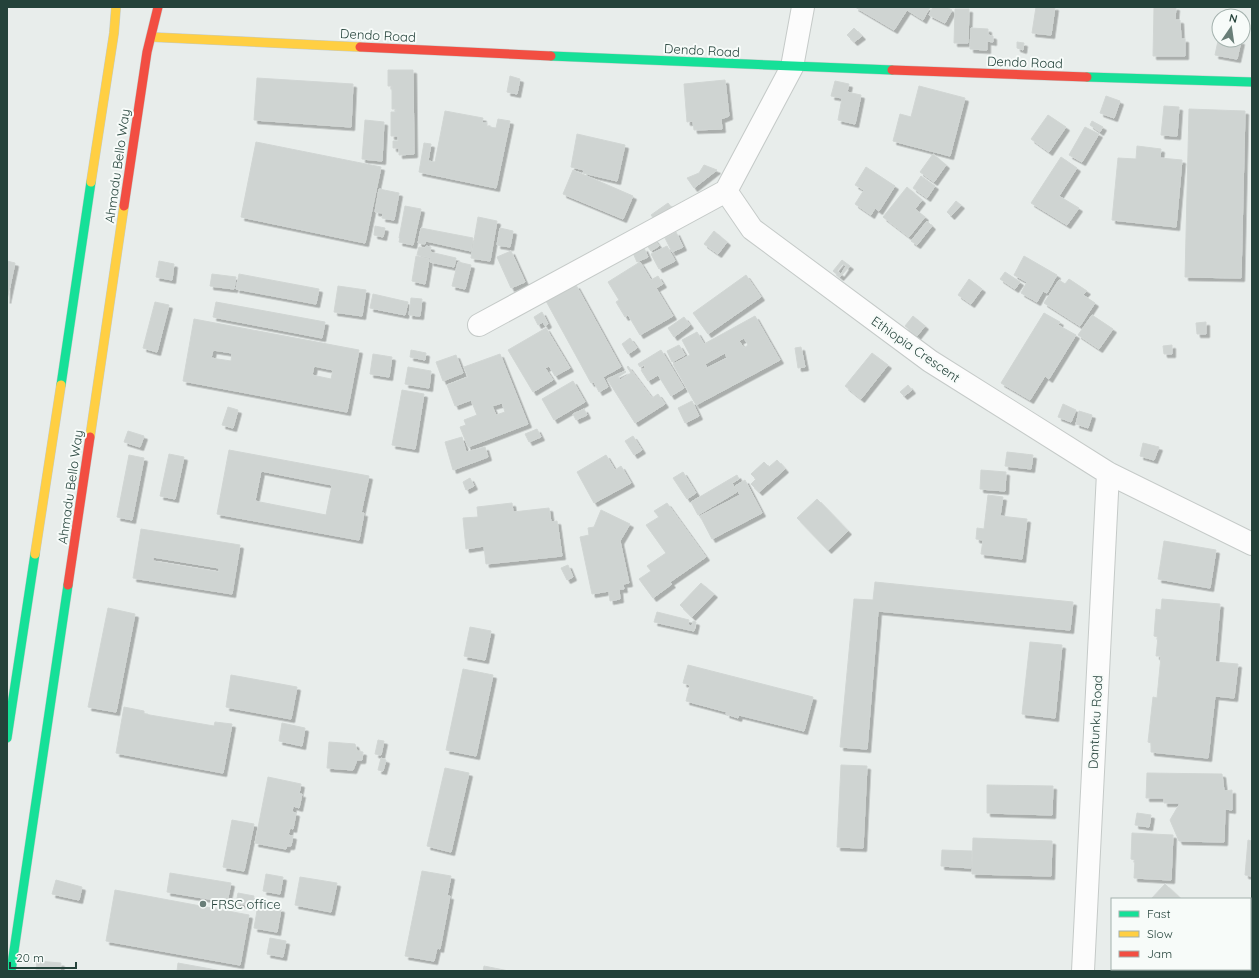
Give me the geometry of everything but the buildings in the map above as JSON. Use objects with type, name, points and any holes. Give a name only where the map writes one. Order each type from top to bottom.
[{"type":"main road","name":"Ahmadu Bello Way","points":[[7,738],[114,33],[116,7]]},
{"type":"main road","name":"Ahmadu Bello Way","points":[[11,971],[151,37],[158,7]]},
{"type":"main road","name":"Dendo Road","points":[[151,37],[792,67],[1252,82]]},
{"type":"street","points":[[479,325],[726,191],[792,67],[803,7]]},
{"type":"street","name":"Ethiopia Crescent","points":[[726,191],[752,229],[924,357],[1108,474],[1252,544]]},
{"type":"street","name":"Dantunku Road","points":[[1083,971],[1108,474]]},
{"type":"traffic: fast","points":[[551,56],[892,70]]},
{"type":"traffic: fast","points":[[1087,77],[1252,82]]},
{"type":"traffic: fast","points":[[61,385],[91,182]]},
{"type":"traffic: fast","points":[[7,738],[35,554]]},
{"type":"traffic: fast","points":[[11,971],[68,585]]},
{"type":"traffic: slow","points":[[91,182],[114,33],[116,7]]},
{"type":"traffic: slow","points":[[151,37],[360,47]]},
{"type":"traffic: slow","points":[[90,437],[124,206]]},
{"type":"traffic: slow","points":[[35,554],[61,385]]},
{"type":"traffic: jam","points":[[124,206],[147,52],[158,7]]},
{"type":"traffic: jam","points":[[360,47],[551,56]]},
{"type":"traffic: jam","points":[[892,70],[1087,77]]},
{"type":"traffic: jam","points":[[68,585],[90,437]]},
{"type":"place","name":"FRSC office","points":[[203,904]]}]
